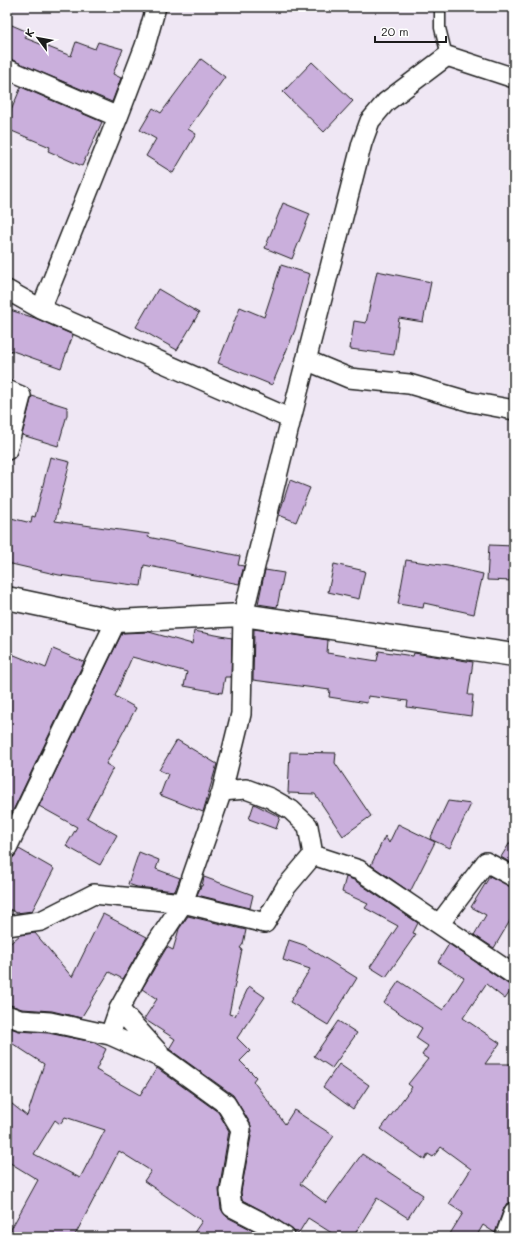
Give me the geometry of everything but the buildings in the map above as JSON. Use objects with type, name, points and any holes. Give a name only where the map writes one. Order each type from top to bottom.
[{"type":"street","points":[[41,309],[146,46],[156,7]]},
{"type":"street","points":[[110,1035],[120,1008],[150,953],[183,903],[222,791],[242,714],[243,615],[306,360],[362,143],[370,121],[386,102],[447,56],[514,78]]},
{"type":"street","points":[[7,69],[118,117]]},
{"type":"street","points":[[7,290],[41,309],[291,419]]},
{"type":"street","points":[[306,360],[349,378],[409,384],[472,402],[514,410]]},
{"type":"street","points":[[7,390],[21,396],[7,450]]},
{"type":"street","points":[[7,598],[116,621],[243,615],[514,655]]},
{"type":"street","points":[[7,848],[116,621]]},
{"type":"street","points":[[7,926],[41,921],[94,894],[183,903],[265,923],[286,887],[313,855],[308,826],[292,810],[270,798],[246,789],[222,791]]},
{"type":"street","points":[[313,855],[359,870],[440,923],[514,975]]},
{"type":"street","points":[[440,923],[486,862],[514,877]]},
{"type":"street","points":[[120,1008],[164,1059]]},
{"type":"street","points":[[7,1015],[20,1020],[50,1022],[110,1035],[164,1059],[226,1104],[241,1129],[230,1192],[232,1207],[258,1230],[285,1237]]},
{"type":"street","points":[[505,1237],[514,1212]]},
{"type":"lane","points":[[440,7],[440,28],[447,56]]}]
